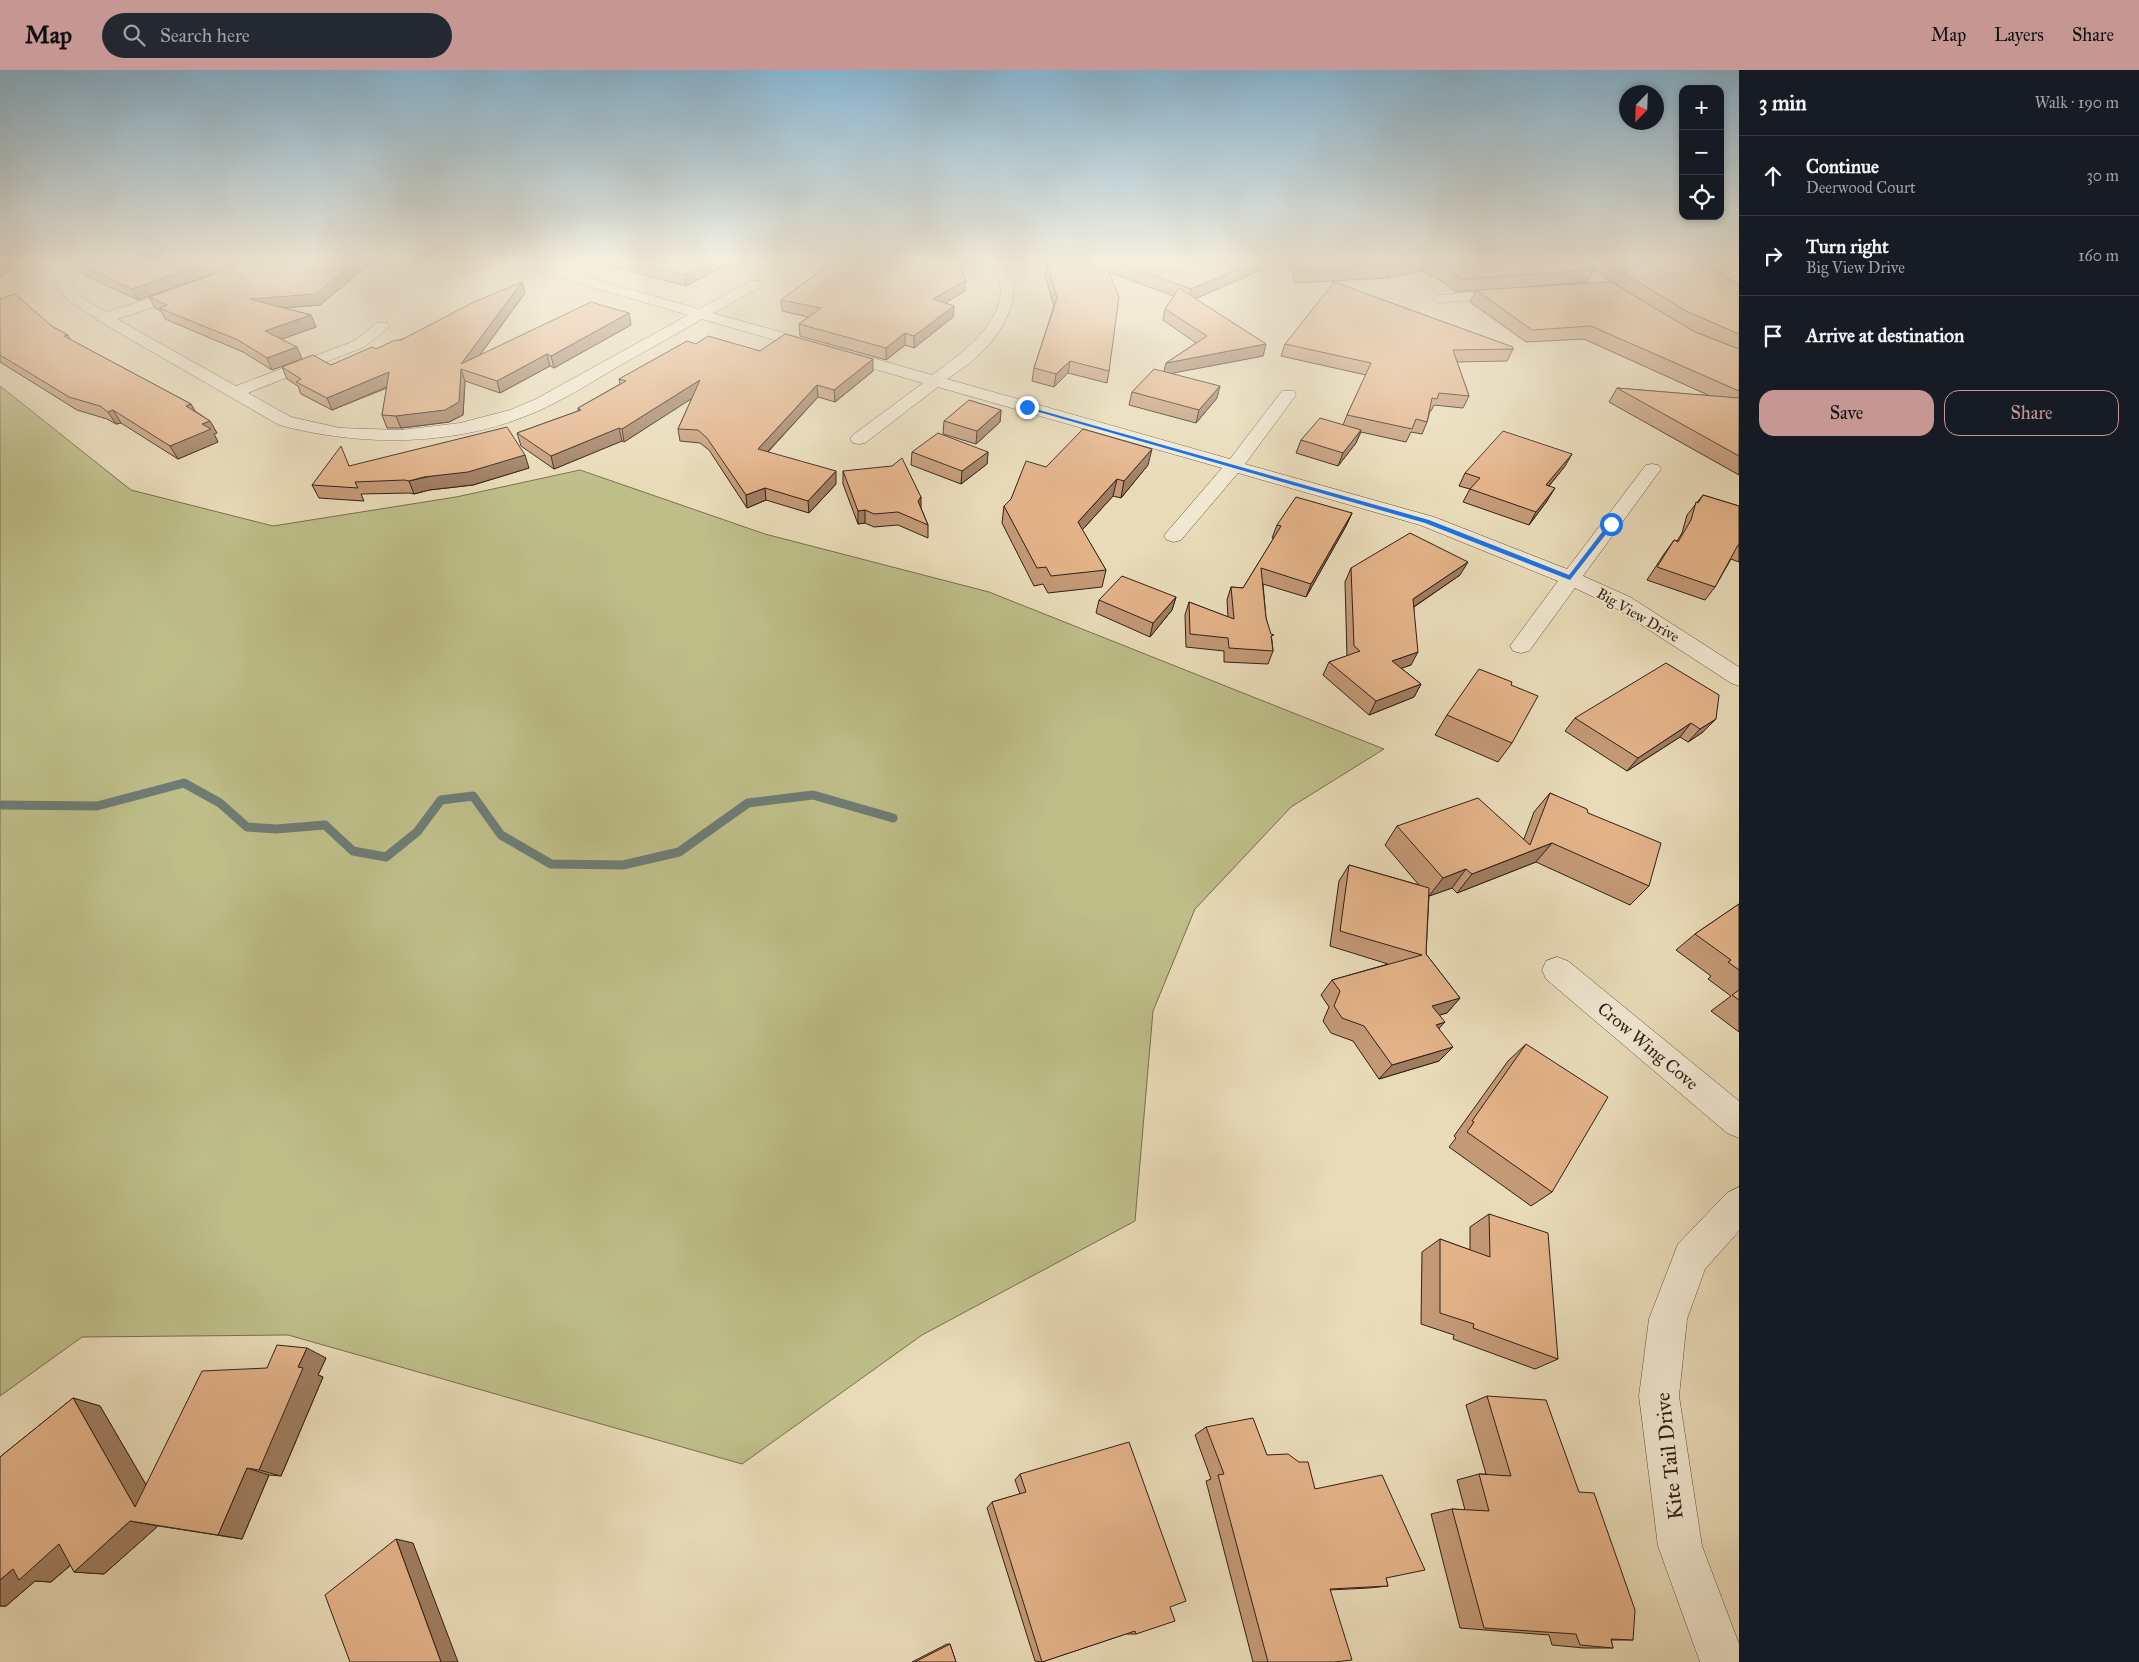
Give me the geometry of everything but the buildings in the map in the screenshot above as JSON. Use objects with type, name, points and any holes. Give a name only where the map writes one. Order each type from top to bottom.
[{"type":"street","points":[[137,337],[285,421],[309,429],[380,435],[474,426],[516,414],[553,398],[660,337]]},
{"type":"street","points":[[234,393],[359,344],[368,337]]},
{"type":"street","name":"Big View Drive","points":[[782,337],[1427,521],[1570,578],[1622,602],[1739,678]]},
{"type":"street","points":[[859,439],[977,349],[987,337]]},
{"type":"street","points":[[1174,536],[1234,465],[1288,395]]},
{"type":"street","points":[[1521,646],[1652,469]]},
{"type":"street","name":"Crow Wing Cove","points":[[1557,970],[1739,1122]]},
{"type":"street","name":"Kite Tail Drive","points":[[1723,1662],[1680,1546],[1659,1396],[1668,1319],[1691,1256],[1739,1205]]},
{"type":"green space","points":[[0,386],[131,490],[273,526],[456,497],[580,470],[765,534],[989,592],[1384,749],[1291,807],[1195,909],[1153,1011],[1135,1221],[922,1335],[742,1464],[288,1335],[82,1337],[0,1396]]},
{"type":"waterway","points":[[0,805],[97,806],[184,783],[220,803],[247,827],[276,829],[325,825],[353,851],[386,857],[417,832],[441,800],[473,796],[501,835],[551,864],[623,865],[679,852],[748,803],[813,795],[893,818]]},
{"type":"route","points":[[1027,407],[1427,521],[1570,578],[1611,524]]}]
